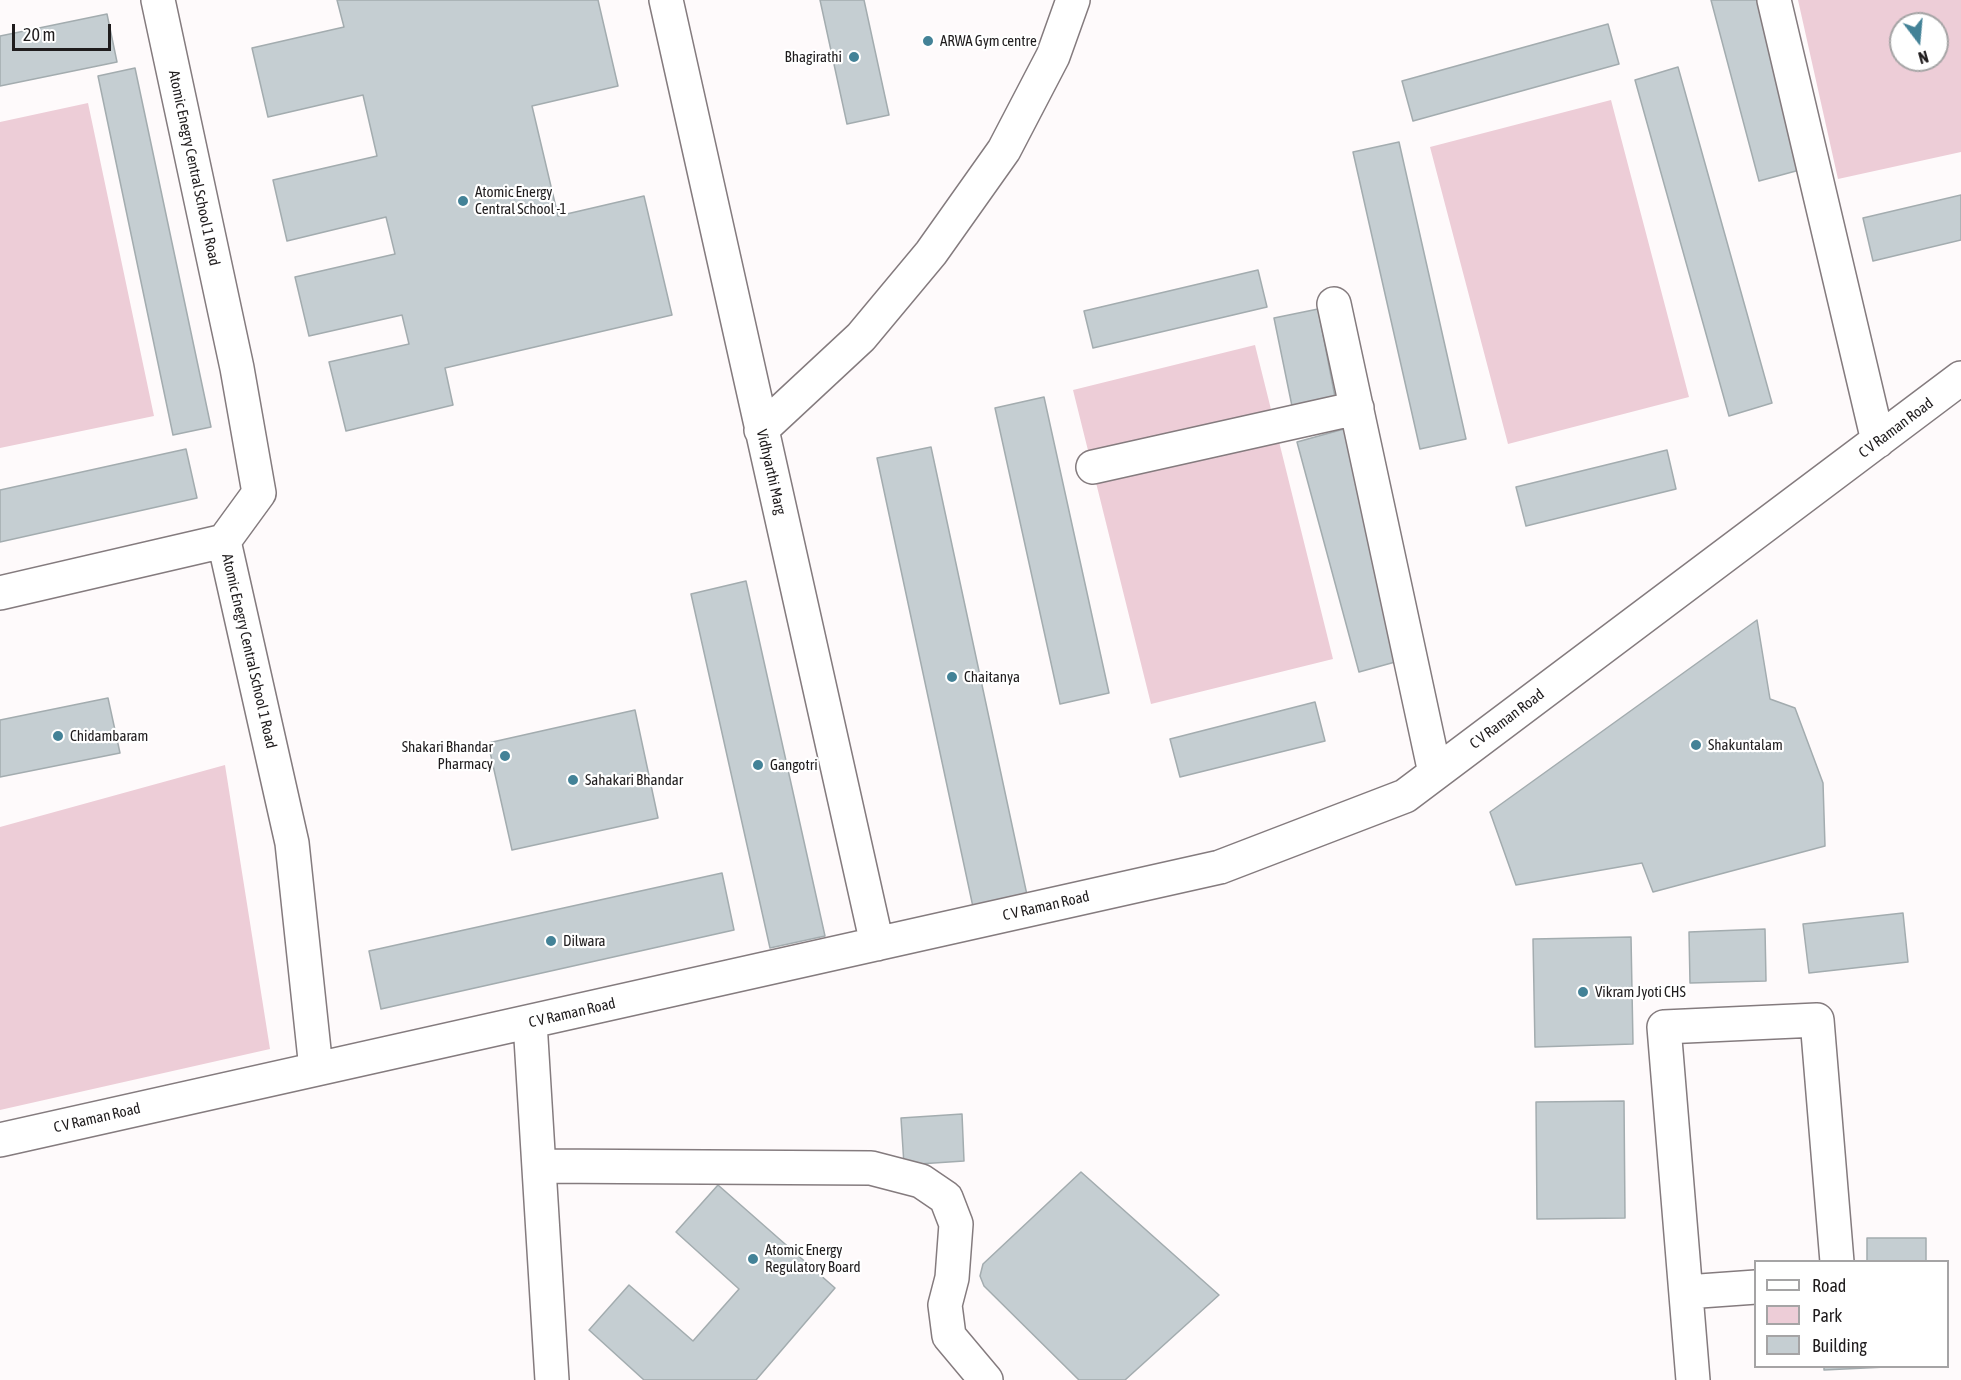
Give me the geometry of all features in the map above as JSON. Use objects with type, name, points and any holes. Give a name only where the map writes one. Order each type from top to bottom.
[{"type":"street","name":"Atomic Enegry Central School 1 Road","points":[[158,0],[237,368],[259,493],[224,541],[292,843],[316,1069]]},
{"type":"street","name":"Vidhyarthi Marg","points":[[666,0],[878,944]]},
{"type":"street","points":[[761,430],[861,337],[931,253],[1004,150],[1053,56],[1073,0]]},
{"type":"street","points":[[1774,0],[1878,441]]},
{"type":"street","points":[[1334,304],[1435,773]]},
{"type":"street","name":"C V Raman Road","points":[[0,1140],[1220,867],[1405,796],[1961,378]]},
{"type":"street","points":[[1093,467],[1357,408]]},
{"type":"street","points":[[0,593],[224,541]]},
{"type":"street","points":[[1693,1380],[1664,1027],[1817,1020],[1837,1260]]},
{"type":"street","points":[[530,1022],[552,1380]]},
{"type":"street","points":[[539,1166],[872,1168],[921,1181],[946,1198],[956,1224],[951,1278],[945,1305],[949,1336],[986,1380]]},
{"type":"street","points":[[1686,1292],[1754,1287]]},
{"type":"green space","points":[[1798,0],[1961,0],[1961,152],[1838,179]]},
{"type":"green space","points":[[1611,100],[1689,397],[1508,444],[1430,147]]},
{"type":"green space","points":[[88,103],[154,416],[0,448],[0,122]]},
{"type":"green space","points":[[1255,345],[1333,659],[1151,704],[1073,390]]},
{"type":"green space","points":[[225,765],[270,1049],[0,1110],[0,827]]},
{"type":"building","points":[[337,0],[598,0],[618,86],[532,106],[558,216],[644,196],[672,315],[445,368],[453,405],[346,431],[329,362],[409,344],[402,315],[309,336],[295,277],[395,254],[386,217],[287,241],[273,180],[377,156],[363,95],[268,117],[252,48],[344,27]]},
{"type":"building","name":"Bhagirathi","points":[[820,0],[864,0],[889,115],[847,124]]},
{"type":"building","points":[[1711,0],[1762,0],[1807,168],[1759,181]]},
{"type":"building","points":[[107,14],[117,62],[0,86],[0,36]]},
{"type":"building","points":[[1608,24],[1619,64],[1413,121],[1402,81]]},
{"type":"building","points":[[1678,67],[1772,403],[1729,416],[1635,80]]},
{"type":"building","points":[[135,68],[211,427],[173,435],[98,76]]},
{"type":"building","points":[[1399,142],[1466,439],[1420,449],[1353,152]]},
{"type":"building","points":[[1961,195],[1961,240],[1873,261],[1863,218]]},
{"type":"building","points":[[1258,270],[1267,307],[1093,348],[1084,311]]},
{"type":"building","points":[[1318,309],[1336,402],[1293,411],[1274,318]]},
{"type":"building","points":[[1044,397],[1109,693],[1060,704],[995,408]]},
{"type":"building","points":[[1344,429],[1406,659],[1359,672],[1297,442]]},
{"type":"building","name":"Chaitanya","points":[[931,447],[1027,895],[973,907],[877,458]]},
{"type":"building","points":[[186,449],[197,498],[0,542],[0,490]]},
{"type":"building","points":[[1667,450],[1676,489],[1526,526],[1516,487]]},
{"type":"building","name":"Gangotri","points":[[746,581],[825,936],[770,948],[691,594]]},
{"type":"building","name":"Shakuntalam","points":[[1757,620],[1770,699],[1795,708],[1823,783],[1825,846],[1653,892],[1642,863],[1516,885],[1490,812]]},
{"type":"building","name":"Chidambaram","points":[[108,698],[120,753],[0,777],[0,720]]},
{"type":"building","points":[[1315,702],[1325,741],[1180,777],[1170,739]]},
{"type":"building","name":"Sahakari Bhandar","points":[[635,710],[658,818],[512,850],[488,743]]},
{"type":"building","name":"Dilwara","points":[[722,873],[734,930],[381,1009],[369,951]]},
{"type":"building","points":[[1903,913],[1908,962],[1809,973],[1803,924]]},
{"type":"building","points":[[1765,929],[1766,981],[1690,983],[1689,932]]},
{"type":"building","name":"Vikram Jyoti CHS","points":[[1631,937],[1633,1044],[1535,1047],[1533,939]]},
{"type":"building","points":[[1624,1101],[1625,1218],[1537,1219],[1536,1102]]},
{"type":"building","points":[[962,1114],[964,1161],[904,1165],[901,1118]]},
{"type":"building","points":[[1081,1172],[1219,1295],[1125,1380],[1079,1380],[984,1286],[980,1276],[983,1264]]},
{"type":"building","name":"Atomic Energy Regulatory Board","points":[[718,1185],[835,1288],[756,1380],[644,1380],[589,1330],[629,1285],[693,1341],[739,1289],[676,1232]]},
{"type":"building","points":[[1867,1238],[1926,1238],[1926,1260],[1867,1260]]},
{"type":"building","points":[[1824,1368],[1865,1368],[1824,1370]]},
{"type":"place","name":"ARWA Gym centre","points":[[928,41]]},
{"type":"place","name":"Bhagirathi","points":[[854,57]]},
{"type":"place","name":"Atomic Energy Central School -1","points":[[463,201]]},
{"type":"place","name":"Chaitanya","points":[[952,677]]},
{"type":"place","name":"Chidambaram","points":[[58,736]]},
{"type":"place","name":"Shakuntalam","points":[[1696,745]]},
{"type":"place","name":"Shakari Bhandar Pharmacy","points":[[505,756]]},
{"type":"place","name":"Gangotri","points":[[758,765]]},
{"type":"place","name":"Sahakari Bhandar","points":[[573,780]]},
{"type":"place","name":"Dilwara","points":[[551,941]]},
{"type":"place","name":"Vikram Jyoti CHS","points":[[1583,992]]},
{"type":"place","name":"Atomic Energy Regulatory Board","points":[[753,1259]]}]
